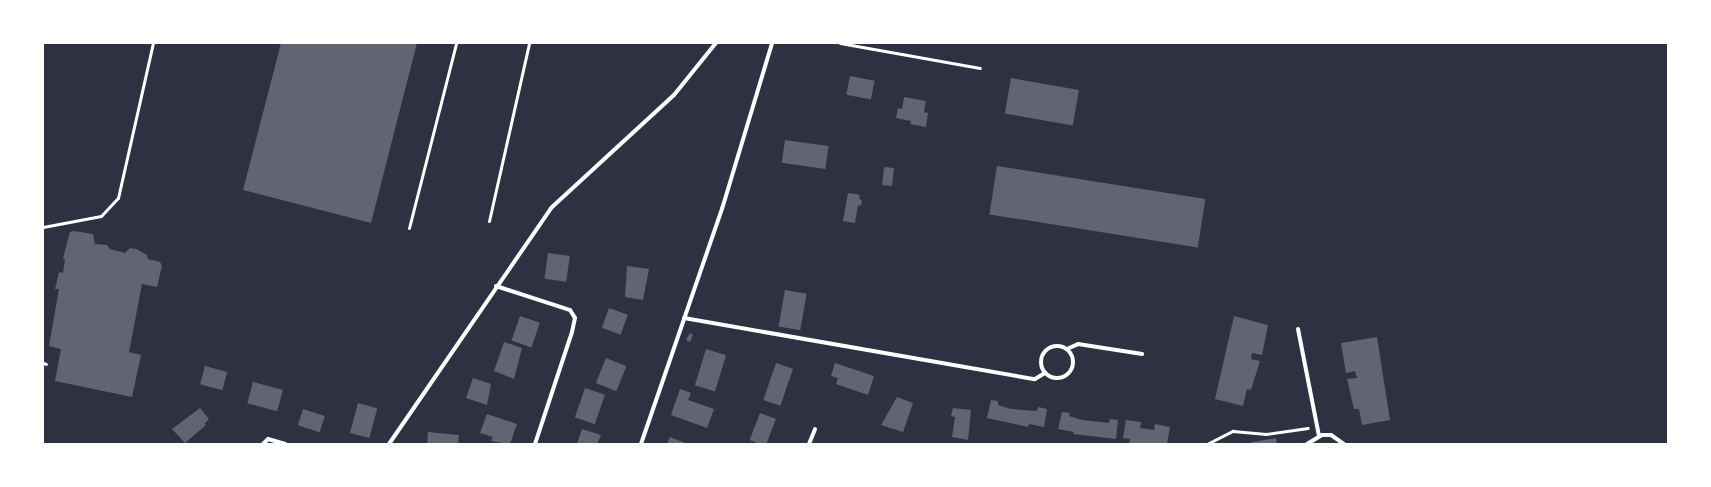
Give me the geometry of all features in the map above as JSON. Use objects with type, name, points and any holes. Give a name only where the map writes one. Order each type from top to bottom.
[{"type":"street","points":[[389,444],[496,286],[551,208],[674,95],[716,43]]},
{"type":"street","points":[[641,444],[722,209],[772,43]]},
{"type":"street","points":[[496,286],[570,310],[575,318],[572,332],[534,444]]},
{"type":"street","points":[[684,318],[1035,379],[1045,373]]},
{"type":"street","points":[[1298,329],[1319,436]]},
{"type":"street","points":[[1067,349],[1078,344],[1142,354]]},
{"type":"street","points":[[1056,345],[1067,349],[1073,360],[1070,372],[1058,378],[1045,373],[1040,361],[1045,350],[1056,345]]},
{"type":"street","points":[[810,444],[815,429]]},
{"type":"street","points":[[1307,444],[1319,436],[1331,435],[1344,444]]},
{"type":"street","points":[[263,444],[268,439],[285,444]]},
{"type":"lane","points":[[43,227],[101,216],[118,198],[153,43]]},
{"type":"lane","points":[[409,228],[456,43]]},
{"type":"lane","points":[[489,222],[529,43]]},
{"type":"lane","points":[[840,43],[980,68]]},
{"type":"path","points":[[1207,444],[1233,431],[1266,434],[1317,426]]},
{"type":"building","points":[[281,43],[417,43],[371,223],[243,190]]},
{"type":"building","points":[[850,76],[875,81],[871,99],[846,95]]},
{"type":"building","points":[[1011,78],[1079,90],[1073,125],[1005,113]]},
{"type":"building","points":[[904,97],[926,101],[924,112],[928,113],[926,127],[910,124],[911,121],[896,118],[898,108],[902,109]]},
{"type":"building","points":[[785,140],[829,146],[825,169],[782,163]]},
{"type":"building","points":[[997,166],[1205,199],[1198,247],[989,214]]},
{"type":"building","points":[[884,167],[894,168],[892,186],[882,185]]},
{"type":"building","points":[[848,193],[860,195],[859,199],[862,200],[861,206],[858,205],[855,223],[843,221]]},
{"type":"building","points":[[74,231],[93,234],[95,244],[107,245],[110,249],[125,253],[130,248],[136,249],[147,255],[148,259],[160,262],[162,266],[157,287],[142,284],[129,352],[141,355],[132,397],[55,381],[61,349],[49,346],[59,289],[55,289],[59,272],[63,273],[65,260],[63,258],[70,232]]},
{"type":"building","points":[[548,253],[570,256],[566,282],[544,279]]},
{"type":"building","points":[[627,266],[649,269],[643,300],[625,297]]},
{"type":"building","points":[[785,290],[807,294],[800,330],[779,326]]},
{"type":"building","points":[[609,308],[628,315],[621,335],[602,328]]},
{"type":"building","points":[[520,316],[540,323],[531,347],[512,341]]},
{"type":"building","points":[[1234,316],[1268,325],[1262,355],[1252,353],[1251,359],[1260,361],[1251,390],[1247,389],[1243,406],[1215,399]]},
{"type":"building","points":[[690,333],[693,335],[690,342],[686,340]]},
{"type":"building","points":[[1377,337],[1390,420],[1362,425],[1359,409],[1354,409],[1347,379],[1357,378],[1355,371],[1346,373],[1341,343]]},
{"type":"building","points":[[504,342],[522,348],[514,379],[494,371]]},
{"type":"building","points":[[706,349],[726,355],[715,391],[695,385]]},
{"type":"building","points":[[606,358],[626,366],[616,391],[596,383]]},
{"type":"building","points":[[776,363],[793,369],[780,406],[763,400]]},
{"type":"building","points":[[835,363],[874,376],[868,395],[836,384],[838,378],[831,376]]},
{"type":"building","points":[[205,366],[227,372],[222,390],[200,384]]},
{"type":"building","points":[[473,378],[491,384],[487,405],[466,398]]},
{"type":"building","points":[[253,382],[283,390],[277,411],[247,403]]},
{"type":"building","points":[[585,388],[605,395],[595,424],[575,417]]},
{"type":"building","points":[[680,389],[691,393],[688,400],[714,409],[707,428],[671,415]]},
{"type":"building","points":[[897,397],[913,403],[903,432],[881,425]]},
{"type":"building","points":[[991,400],[998,401],[998,405],[1011,409],[1037,411],[1038,407],[1047,409],[1044,427],[1029,424],[1028,427],[987,418]]},
{"type":"building","points":[[358,403],[377,408],[369,438],[350,433]]},
{"type":"building","points":[[200,408],[209,419],[204,424],[206,425],[185,443],[172,429]]},
{"type":"building","points":[[953,408],[971,410],[968,440],[952,437],[955,417],[951,416]]},
{"type":"building","points":[[303,409],[325,416],[320,432],[298,425]]},
{"type":"building","points":[[1062,412],[1070,413],[1069,416],[1082,420],[1109,423],[1110,419],[1118,420],[1116,439],[1073,434],[1074,432],[1058,429]]},
{"type":"building","points":[[760,413],[776,419],[766,444],[760,444],[750,440]]},
{"type":"building","points":[[487,414],[517,424],[510,444],[491,441],[493,437],[480,433]]},
{"type":"building","points":[[1126,420],[1141,422],[1140,428],[1154,430],[1155,424],[1170,427],[1167,444],[1129,443],[1130,439],[1123,438]]},
{"type":"building","points":[[582,429],[601,435],[597,444],[577,444]]},
{"type":"building","points":[[428,432],[459,435],[458,444],[427,444]]},
{"type":"building","points":[[670,437],[688,444],[667,444]]},
{"type":"building","points":[[1276,438],[1277,444],[1252,444],[1252,442]]}]
